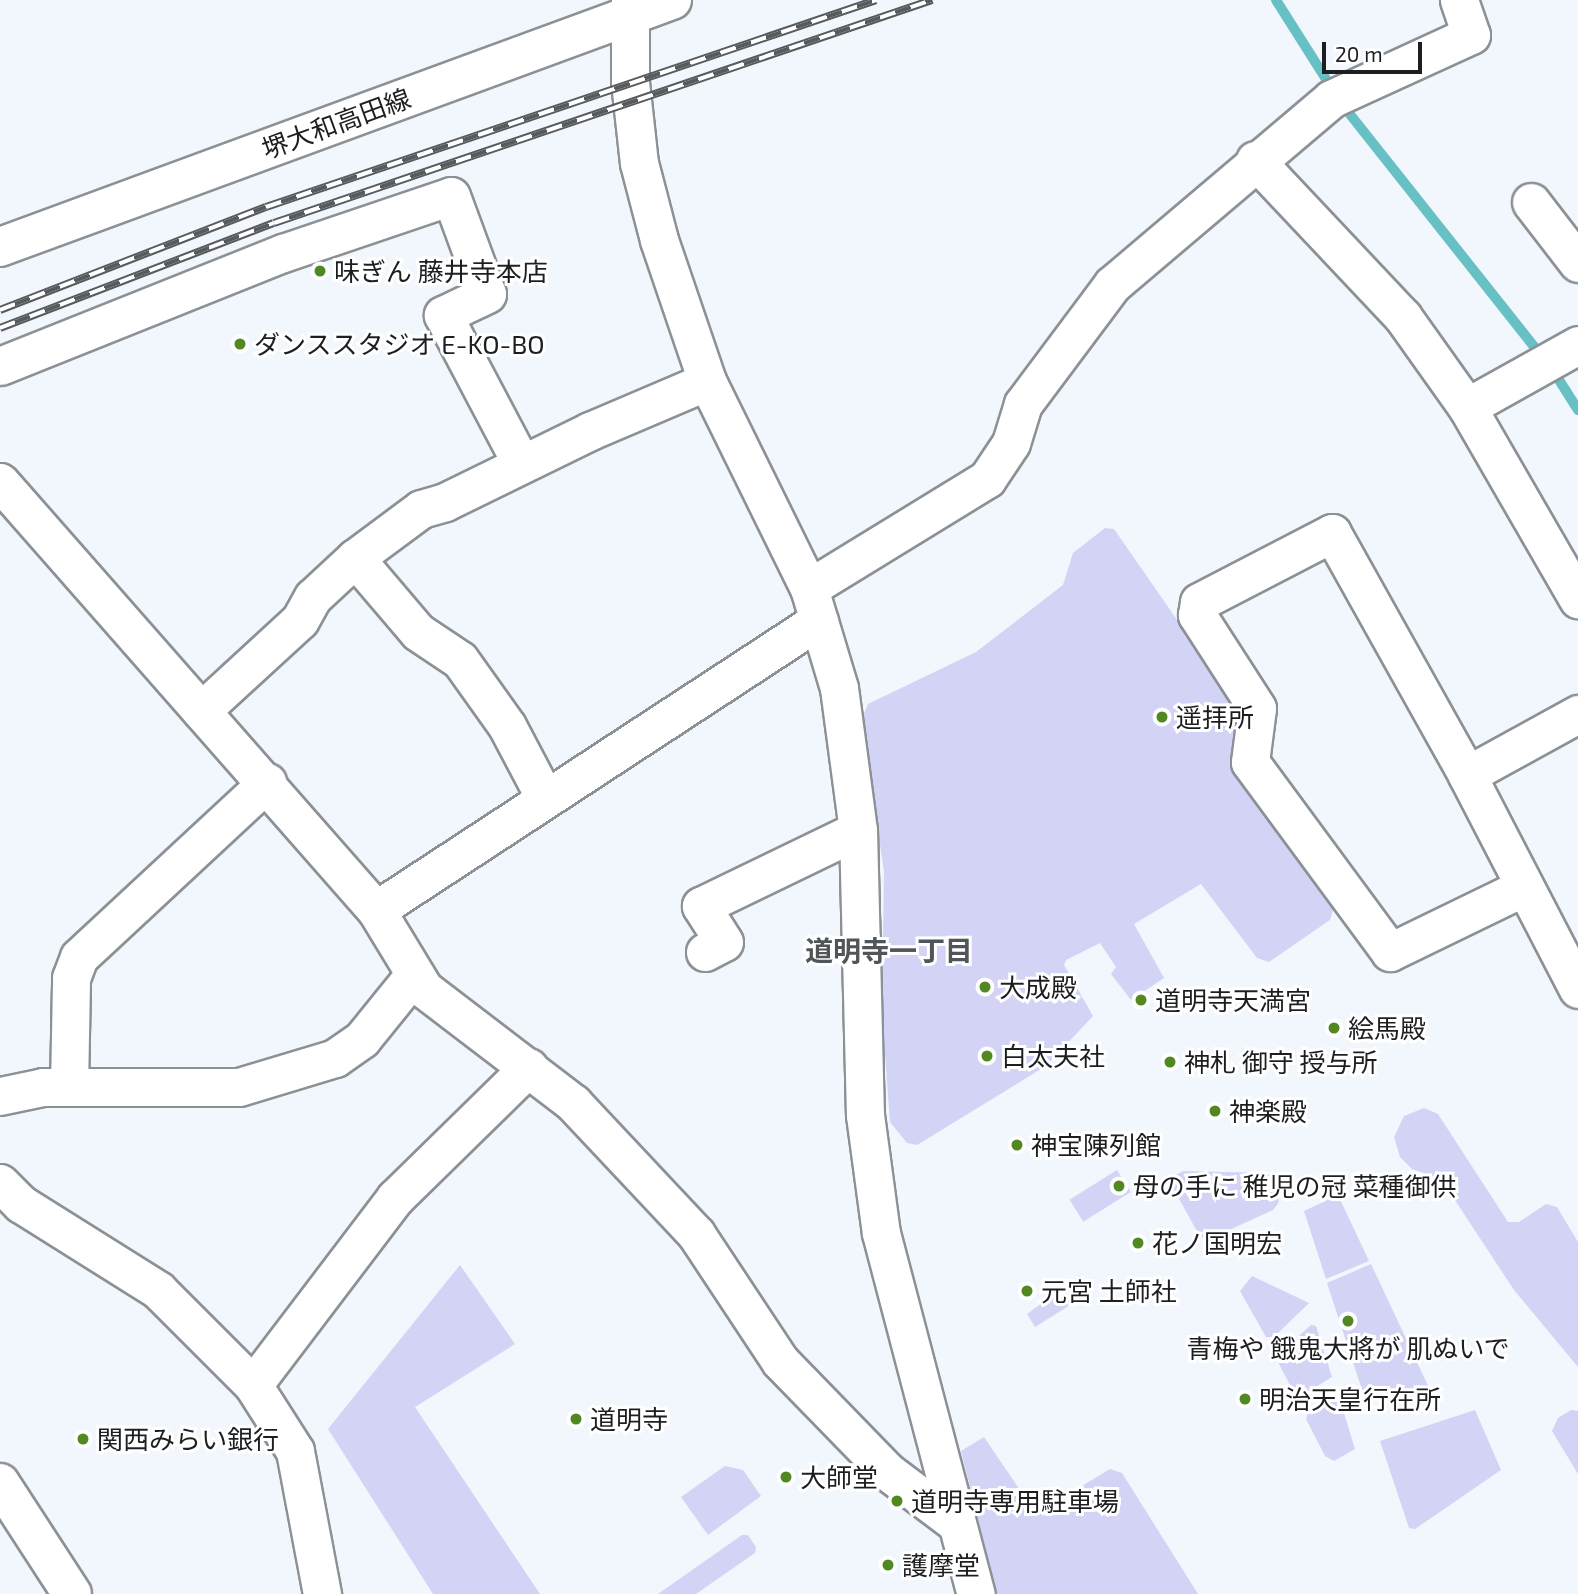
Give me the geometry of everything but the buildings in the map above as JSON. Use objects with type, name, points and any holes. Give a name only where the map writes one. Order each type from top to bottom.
[{"type":"main road","name":"堺大和高田線","points":[[0,247],[630,8],[672,0]]},
{"type":"main road","points":[[0,1483],[72,1594]]},
{"type":"street","points":[[376,910],[545,798],[987,479],[1011,443],[1023,404],[1112,285],[1255,160],[1340,94],[1471,35],[1459,0]]},
{"type":"street","points":[[630,8],[630,82],[639,163],[660,240],[708,381],[814,604],[839,688],[858,830],[865,1115],[880,1220],[976,1594]]},
{"type":"street","points":[[1255,160],[1403,317],[1467,407],[1578,599]]},
{"type":"street","points":[[0,366],[283,253],[452,196],[487,294],[443,316],[521,463]]},
{"type":"street","points":[[1531,202],[1578,263]]},
{"type":"street","points":[[1467,407],[1558,356]]},
{"type":"street","points":[[201,711],[300,620],[313,597],[355,558],[421,509],[445,502],[521,463],[708,381]]},
{"type":"street","points":[[2,487],[267,782],[376,910],[413,976],[573,1103],[675,1209],[780,1361],[888,1472],[956,1523]]},
{"type":"street","points":[[1524,887],[1390,952],[1250,762],[1257,708],[1197,615],[1199,602],[1332,533],[1467,775],[1578,989]]},
{"type":"street","points":[[355,558],[418,632],[460,660],[507,726],[545,798]]},
{"type":"street","points":[[1467,775],[1578,714]]},
{"type":"street","points":[[69,1087],[71,978],[79,957],[267,782]]},
{"type":"street","points":[[705,952],[724,942],[701,906],[858,830]]},
{"type":"street","points":[[0,1096],[43,1087],[239,1087],[335,1058],[362,1039],[413,976]]},
{"type":"street","points":[[253,1385],[395,1198],[529,1067]]},
{"type":"street","points":[[0,1183],[21,1204],[158,1290],[253,1385],[295,1451],[322,1594]]},
{"type":"shaded area","points":[[1105,528],[1114,529],[1241,712],[1233,761],[1334,907],[1330,920],[1269,962],[1257,958],[1201,884],[1134,924],[1164,978],[1131,1000],[1111,974],[1116,967],[1100,943],[1066,960],[1064,965],[1093,1016],[1046,1066],[917,1145],[907,1143],[890,1122],[882,1012],[884,871],[861,721],[868,704],[976,652],[1063,585],[1073,553]]},
{"type":"shaded area","points":[[1424,1108],[1438,1114],[1508,1222],[1519,1222],[1546,1204],[1557,1207],[1578,1242],[1578,1367],[1514,1290],[1441,1179],[1412,1169],[1400,1157],[1394,1137],[1404,1116]]},
{"type":"shaded area","points":[[1117,1170],[1131,1192],[1083,1222],[1070,1200]]},
{"type":"shaded area","points":[[1183,1171],[1267,1173],[1274,1181],[1279,1202],[1273,1210],[1207,1240],[1199,1235],[1172,1186],[1174,1176]]},
{"type":"shaded area","points":[[1338,1195],[1369,1261],[1326,1279],[1304,1211]]},
{"type":"shaded area","points":[[1371,1264],[1431,1392],[1399,1404],[1365,1399],[1327,1283]]},
{"type":"shaded area","points":[[460,1265],[515,1344],[415,1407],[540,1594],[433,1594],[328,1429]]},
{"type":"shaded area","points":[[1080,1275],[1091,1292],[1035,1327],[1027,1314]]},
{"type":"shaded area","points":[[1252,1276],[1309,1303],[1274,1337],[1266,1337],[1240,1291]]},
{"type":"shaded area","points":[[1311,1325],[1316,1326],[1332,1377],[1304,1394],[1293,1391],[1278,1362],[1280,1353]]},
{"type":"shaded area","points":[[1334,1397],[1340,1400],[1355,1449],[1334,1461],[1325,1456],[1306,1419],[1309,1409]]},
{"type":"shaded area","points":[[1475,1410],[1501,1470],[1415,1529],[1409,1528],[1380,1441]]},
{"type":"shaded area","points":[[1571,1410],[1578,1411],[1578,1474],[1552,1431],[1558,1418]]},
{"type":"shaded area","points":[[984,1437],[1032,1508],[1042,1510],[1110,1469],[1122,1473],[1198,1594],[997,1594],[961,1451]]},
{"type":"shaded area","points":[[725,1466],[743,1470],[761,1496],[708,1535],[681,1497]]},
{"type":"shaded area","points":[[742,1535],[748,1535],[756,1547],[755,1553],[696,1594],[658,1594]]},
{"type":"waterway","points":[[1276,0],[1333,90]]},
{"type":"waterway","points":[[1341,103],[1554,372],[1578,410]]},
{"type":"railway","points":[[0,310],[266,207],[876,0]]},
{"type":"railway","points":[[0,328],[274,223],[932,0]]},
{"type":"place","name":"味ぎん 藤井寺本店","points":[[320,271]]},
{"type":"place","name":"ダンススタジオ E-KO-BO","points":[[240,344]]},
{"type":"place","name":"遥拝所","points":[[1162,717]]},
{"type":"place","name":"大成殿","points":[[985,987]]},
{"type":"place","name":"道明寺天満宮","points":[[1141,1000]]},
{"type":"place","name":"絵馬殿","points":[[1334,1028]]},
{"type":"place","name":"白太夫社","points":[[987,1056]]},
{"type":"place","name":"神札 御守 授与所","points":[[1170,1062]]},
{"type":"place","name":"神楽殿","points":[[1215,1111]]},
{"type":"place","name":"神宝陳列館","points":[[1017,1145]]},
{"type":"place","name":"母の手に 稚児の冠 菜種御供","points":[[1119,1186]]},
{"type":"place","name":"花ノ国明宏","points":[[1138,1243]]},
{"type":"place","name":"元宮 土師社","points":[[1027,1291]]},
{"type":"place","name":"青梅や 餓鬼大將が 肌ぬいで","points":[[1348,1321]]},
{"type":"place","name":"明治天皇行在所","points":[[1245,1399]]},
{"type":"place","name":"道明寺","points":[[576,1419]]},
{"type":"place","name":"関西みらい銀行","points":[[83,1439]]},
{"type":"place","name":"大師堂","points":[[786,1477]]},
{"type":"place","name":"道明寺専用駐車場","points":[[897,1501]]},
{"type":"place","name":"護摩堂","points":[[888,1565]]},
{"type":"district","name":"道明寺一丁目","points":[[889,950]]}]
